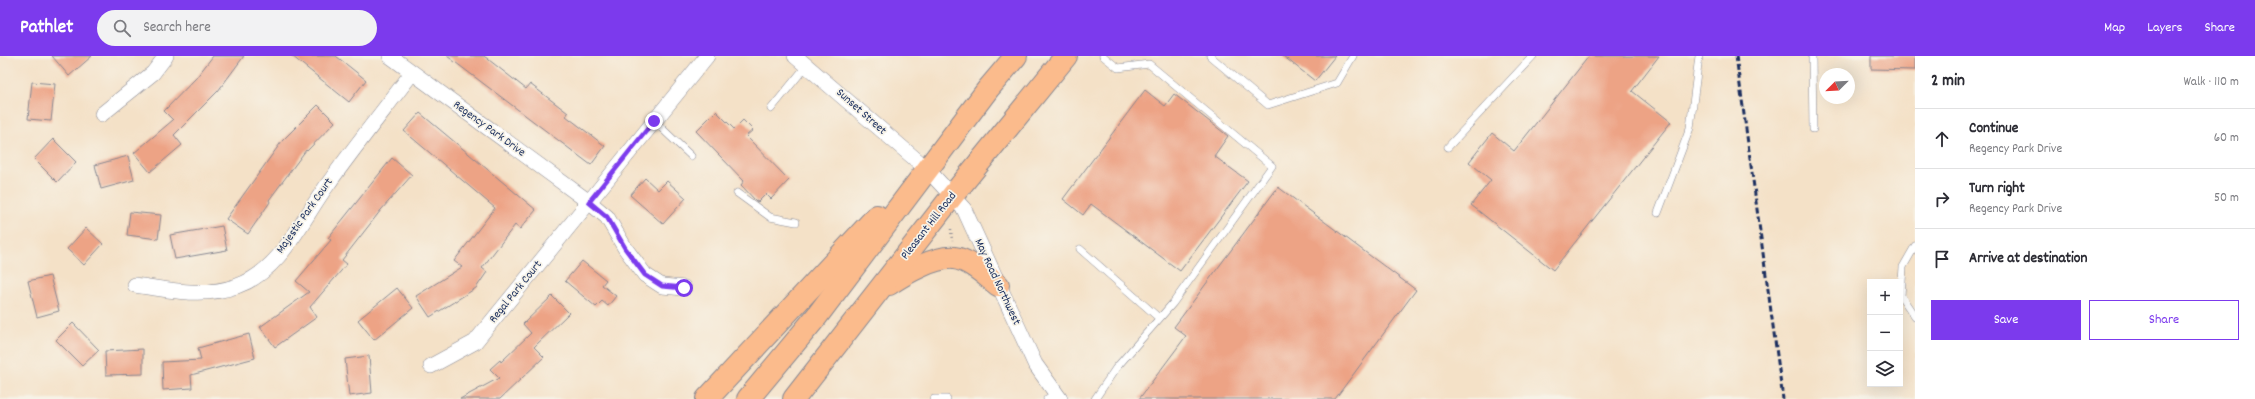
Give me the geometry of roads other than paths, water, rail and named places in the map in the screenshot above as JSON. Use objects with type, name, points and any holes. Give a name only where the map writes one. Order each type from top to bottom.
[{"type":"highway","points":[[748,399],[817,316],[988,89],[1016,56]]},
{"type":"highway","name":"Pleasant Hill Road","points":[[794,399],[952,197],[1066,56]]},
{"type":"highway","points":[[707,399],[902,186],[927,169]]},
{"type":"highway","points":[[877,293],[903,275],[932,262],[954,258],[975,267],[998,285]]},
{"type":"highway","points":[[803,399],[819,368]]},
{"type":"street","points":[[102,114],[153,73],[166,56]]},
{"type":"street","name":"Regency Park Drive","points":[[390,56],[589,202],[607,217],[625,248],[645,275],[662,286],[684,288]]},
{"type":"street","points":[[589,202],[707,56]]},
{"type":"street","name":"Sunset Street","points":[[801,60],[927,169]]},
{"type":"street","name":"Majestic Park Court","points":[[135,285],[194,294],[237,286],[263,271],[287,246],[327,185],[412,72]]},
{"type":"street","name":"May Road Northwest","points":[[927,169],[964,209],[1036,364],[1055,397]]},
{"type":"street","name":"Regal Park Court","points":[[431,366],[476,342],[589,202]]},
{"type":"lane","points":[[1095,399],[1116,368],[1173,303],[1272,166],[1149,64],[1118,68],[1103,56]]},
{"type":"lane","points":[[1210,56],[1268,105],[1337,82],[1353,56]]},
{"type":"lane","points":[[1448,147],[1533,56]]},
{"type":"lane","points":[[1658,213],[1690,128],[1699,56]]},
{"type":"lane","points":[[1812,56],[1813,129]]},
{"type":"lane","points":[[771,109],[801,60]]},
{"type":"lane","points":[[654,121],[691,156]]},
{"type":"lane","points":[[737,193],[770,217],[796,222]]},
{"type":"lane","points":[[1915,246],[1902,267],[1901,296],[1915,317]]},
{"type":"lane","points":[[1080,249],[1159,318]]},
{"type":"lane","points":[[934,399],[947,399]]},
{"type":"railway","points":[[1736,56],[1783,399]]}]
